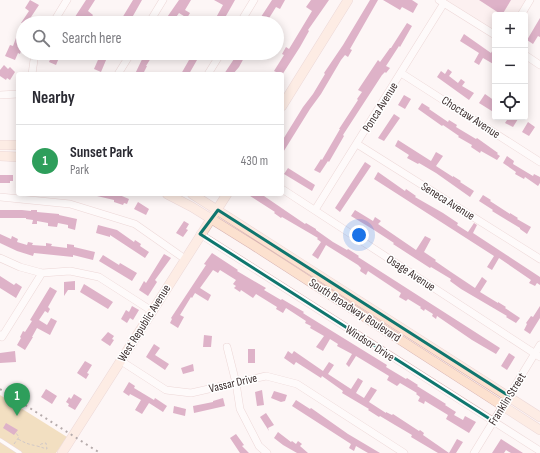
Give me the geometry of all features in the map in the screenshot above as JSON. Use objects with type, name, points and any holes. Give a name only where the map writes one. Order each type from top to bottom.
[{"type":"main road","points":[[284,103],[348,0]]},
{"type":"main road","points":[[0,145],[16,145]]},
{"type":"main road","points":[[0,156],[16,157]]},
{"type":"main road","name":"South Broadway Boulevard","points":[[171,196],[212,219],[540,430]]},
{"type":"main road","name":"South Broadway Boulevard","points":[[195,196],[540,417]]},
{"type":"main road","name":"West Republic Avenue","points":[[62,453],[200,234],[212,219],[226,196]]},
{"type":"street","points":[[57,16],[67,0]]},
{"type":"street","points":[[153,16],[163,0]]},
{"type":"street","points":[[244,16],[254,0]]},
{"type":"street","points":[[523,12],[530,0]]},
{"type":"street","points":[[442,1],[492,33]]},
{"type":"street","name":"Ponca Avenue","points":[[315,210],[401,73],[442,1]]},
{"type":"street","points":[[528,57],[540,64]]},
{"type":"street","points":[[32,72],[34,60]]},
{"type":"street","points":[[119,72],[127,60]]},
{"type":"street","points":[[209,72],[217,60]]},
{"type":"street","name":"Choctaw Avenue","points":[[401,73],[540,162]]},
{"type":"street","points":[[0,95],[16,94]]},
{"type":"street","name":"Seneca Avenue","points":[[356,144],[540,259]]},
{"type":"street","name":"Osage Avenue","points":[[284,190],[537,355]]},
{"type":"street","points":[[0,197],[70,204],[135,224],[185,259]]},
{"type":"street","name":"Windsor Drive","points":[[200,234],[540,451]]},
{"type":"street","points":[[0,258],[20,267],[42,273],[70,271],[99,277],[152,311]]},
{"type":"street","points":[[0,335],[2,337],[42,273]]},
{"type":"street","name":"Franklin Street","points":[[474,453],[509,396],[537,355],[540,345]]},
{"type":"street","points":[[227,347],[236,383],[240,409],[259,446],[267,453]]},
{"type":"street","name":"Vassar Drive","points":[[121,361],[166,390],[191,393],[266,376],[297,384],[404,453]]},
{"type":"lane","points":[[0,440],[20,453]]},
{"type":"path","points":[[16,433],[19,437],[18,439],[31,446],[39,446]]},
{"type":"path","points":[[12,448],[18,439]]},
{"type":"highlighted area","points":[[218,210],[509,396],[493,421],[200,234]]},
{"type":"shaded area","points":[[445,0],[526,0],[519,12],[492,12],[492,30]]},
{"type":"shaded area","points":[[0,395],[67,437],[56,453],[0,453]]},
{"type":"building","points":[[30,0],[39,5],[32,16],[26,16],[29,11],[25,8]]},
{"type":"building","points":[[86,0],[95,0],[88,11],[92,16],[76,16]]},
{"type":"building","points":[[133,0],[142,0],[133,16],[123,16]]},
{"type":"building","points":[[179,0],[191,0],[185,10],[190,13],[188,16],[184,16],[179,13],[177,16],[168,16]]},
{"type":"building","points":[[214,0],[235,0],[226,16],[217,16],[223,5]]},
{"type":"building","points":[[272,0],[285,0],[280,9],[276,7],[270,16],[262,16]]},
{"type":"building","points":[[311,0],[329,0],[308,30],[309,31],[300,47],[284,72],[276,72],[274,71],[281,60],[284,60],[284,50],[286,47],[289,49],[312,11],[306,7]]},
{"type":"building","points":[[370,0],[378,0],[350,49],[352,50],[348,57],[345,55],[341,60],[284,151],[284,138]]},
{"type":"building","points":[[383,0],[412,0],[418,4],[413,13],[402,7],[400,10]]},
{"type":"building","points":[[479,0],[511,0],[504,12],[497,12]]},
{"type":"building","points":[[540,18],[540,37],[538,36],[533,44],[528,41]]},
{"type":"building","points":[[407,23],[412,26],[400,47],[399,46],[386,66],[390,68],[382,75],[343,135],[344,136],[329,162],[328,161],[320,173],[314,170],[321,159],[322,160],[339,129],[358,100],[357,99],[362,92],[358,90],[378,60],[380,62],[391,48]]},
{"type":"building","points":[[464,34],[491,53],[492,51],[492,63],[483,58],[479,65],[474,62],[479,53],[460,41]]},
{"type":"building","points":[[16,38],[15,60],[5,56],[10,45],[13,46]]},
{"type":"building","points":[[50,60],[58,60],[56,65],[49,62]]},
{"type":"building","points":[[98,60],[106,60],[101,72],[94,69]]},
{"type":"building","points":[[142,60],[150,60],[144,72],[136,72]]},
{"type":"building","points":[[189,60],[197,60],[190,72],[182,72]]},
{"type":"building","points":[[233,60],[243,60],[235,72],[225,72]]},
{"type":"building","points":[[4,65],[8,69],[10,67],[15,72],[10,80],[7,78],[6,80],[0,76],[0,70]]},
{"type":"building","points":[[448,69],[452,72],[449,76],[458,83],[461,79],[465,82],[462,86],[474,93],[469,100],[437,77],[441,71],[445,74]]},
{"type":"building","points":[[485,94],[492,99],[492,111],[479,103]]},
{"type":"building","points":[[404,95],[411,99],[405,109],[398,105]]},
{"type":"building","points":[[422,103],[448,122],[449,120],[457,125],[456,127],[476,139],[477,138],[500,156],[497,160],[481,151],[480,153],[471,147],[472,145],[418,109]]},
{"type":"building","points":[[394,114],[400,118],[384,141],[378,138]]},
{"type":"building","points":[[507,120],[517,120],[513,127],[505,123]]},
{"type":"building","points":[[528,122],[535,127],[529,136],[522,132]]},
{"type":"building","points":[[398,140],[431,161],[436,152],[443,156],[436,166],[461,181],[460,182],[474,191],[470,197],[436,173],[407,158],[409,155],[395,146]]},
{"type":"building","points":[[507,156],[514,161],[513,164],[533,176],[534,174],[540,177],[540,183],[538,186],[525,177],[524,179],[515,174],[516,172],[503,163]]},
{"type":"building","points":[[365,162],[371,166],[340,212],[335,208]]},
{"type":"building","points":[[288,168],[315,185],[312,191],[284,174]]},
{"type":"building","points":[[378,172],[405,191],[406,189],[416,196],[415,197],[458,223],[457,225],[468,232],[474,223],[477,225],[473,233],[540,277],[540,285],[537,283],[535,286],[529,283],[531,280],[499,258],[492,270],[487,267],[494,256],[374,179]]},
{"type":"building","points":[[0,175],[13,175],[13,181],[10,181],[10,183],[0,183]]},
{"type":"building","points":[[483,195],[531,227],[527,234],[479,201]]},
{"type":"building","points":[[97,196],[122,196],[129,199],[127,204],[124,203],[123,205],[114,202],[114,200]]},
{"type":"building","points":[[250,196],[264,196],[305,224],[306,223],[316,229],[333,242],[347,250],[348,249],[359,256],[358,257],[500,348],[496,354],[472,340],[437,316],[436,319],[432,316],[433,314],[425,309],[424,311],[420,308],[421,307],[408,299],[406,301],[399,297],[401,293],[368,271],[366,275],[360,271],[361,268],[358,265],[326,245],[318,259],[312,255],[321,242],[317,239],[318,238],[282,217],[281,218],[274,213],[275,212]]},
{"type":"building","points":[[138,202],[149,209],[146,215],[134,209]]},
{"type":"building","points":[[0,210],[37,210],[37,212],[59,214],[77,219],[75,230],[68,228],[68,225],[58,223],[57,227],[48,226],[48,223],[37,221],[37,224],[32,224],[33,220],[26,218],[0,218]]},
{"type":"building","points":[[355,210],[373,221],[375,217],[381,221],[378,224],[416,250],[425,236],[431,239],[424,252],[475,288],[482,277],[487,281],[480,292],[506,307],[505,308],[520,318],[516,323],[506,317],[507,316],[461,289],[450,281],[451,279],[431,267],[430,268],[351,216]]},
{"type":"building","points":[[184,221],[189,224],[186,229],[188,230],[183,237],[176,233]]},
{"type":"building","points":[[98,225],[117,230],[134,242],[135,240],[141,244],[140,246],[149,252],[145,258],[110,235],[110,237],[96,233]]},
{"type":"building","points":[[0,234],[11,239],[12,236],[18,239],[17,242],[27,245],[28,242],[33,243],[32,245],[46,246],[46,243],[52,244],[51,246],[67,248],[67,244],[95,252],[93,260],[73,255],[73,257],[34,253],[33,256],[17,251],[0,243]]},
{"type":"building","points":[[212,253],[238,270],[237,271],[266,288],[264,290],[304,312],[303,313],[306,315],[387,365],[386,367],[418,385],[417,386],[456,412],[454,415],[463,420],[465,416],[476,422],[469,433],[446,419],[448,415],[425,401],[424,404],[418,401],[420,397],[416,394],[417,393],[400,383],[397,386],[387,380],[389,376],[356,356],[349,367],[346,364],[352,354],[337,346],[338,344],[330,339],[323,351],[316,347],[324,336],[310,328],[311,326],[305,323],[306,321],[286,308],[283,313],[276,309],[277,307],[256,294],[253,298],[241,290],[240,292],[234,288],[236,286],[233,284],[236,280],[220,270],[218,273],[213,270],[200,288],[211,295],[208,301],[195,293],[180,315],[184,317],[178,328],[170,323],[171,318],[206,265],[204,264]]},
{"type":"building","points":[[164,254],[171,258],[155,280],[157,282],[148,296],[139,290],[144,281],[146,283]]},
{"type":"building","points":[[103,255],[119,265],[120,263],[137,273],[132,281],[99,261]]},
{"type":"building","points":[[0,276],[14,285],[16,283],[22,287],[16,298],[0,288]]},
{"type":"building","points":[[75,281],[75,290],[68,290],[64,296],[64,282]]},
{"type":"building","points":[[84,284],[113,302],[108,309],[80,292]]},
{"type":"building","points":[[50,287],[57,291],[48,307],[50,309],[48,313],[45,311],[39,320],[47,325],[51,318],[57,321],[50,335],[37,328],[25,350],[17,345],[21,338],[20,337],[32,321],[30,320]]},
{"type":"building","points":[[132,306],[139,310],[133,320],[130,318],[127,323],[121,319],[126,310],[129,312]]},
{"type":"building","points":[[540,306],[540,318],[530,334],[524,330],[527,324],[526,323],[531,316],[533,317]]},
{"type":"building","points":[[108,332],[114,336],[112,339],[114,340],[110,346],[101,340]]},
{"type":"building","points":[[204,335],[212,336],[211,347],[203,347]]},
{"type":"building","points":[[154,344],[160,348],[155,355],[169,364],[165,370],[146,357]]},
{"type":"building","points":[[248,349],[255,349],[255,363],[248,363]]},
{"type":"building","points":[[15,351],[16,362],[0,363],[0,353]]},
{"type":"building","points":[[288,351],[292,354],[294,351],[323,371],[329,362],[334,365],[328,374],[351,389],[358,378],[363,381],[356,393],[364,398],[371,387],[377,390],[369,402],[386,413],[393,414],[419,431],[420,430],[424,433],[423,435],[449,453],[438,453],[411,437],[412,435],[380,416],[379,417],[368,410],[369,409],[342,393],[343,391],[322,376],[321,378],[296,362],[294,365],[284,358]]},
{"type":"building","points":[[509,353],[515,357],[507,370],[501,366]]},
{"type":"building","points":[[85,361],[92,365],[87,373],[89,374],[86,379],[77,373]]},
{"type":"building","points":[[193,364],[194,371],[183,374],[181,368]]},
{"type":"building","points":[[129,382],[135,386],[134,388],[154,400],[155,398],[167,406],[163,412],[149,403],[142,414],[135,410],[141,400],[130,394],[129,396],[123,392]]},
{"type":"building","points":[[46,389],[57,396],[52,404],[41,397]]},
{"type":"building","points":[[262,390],[264,405],[257,406],[255,392]]},
{"type":"building","points":[[274,391],[287,395],[285,401],[281,402],[271,398]]},
{"type":"building","points":[[74,394],[82,399],[75,410],[68,406],[69,404],[66,402],[69,397],[71,399]]},
{"type":"building","points":[[223,398],[225,406],[194,413],[193,406],[213,402]]},
{"type":"building","points":[[296,400],[310,409],[311,408],[348,434],[380,453],[368,453],[356,446],[354,451],[349,448],[351,444],[292,406]]},
{"type":"building","points":[[174,406],[186,409],[185,416],[173,413]]},
{"type":"building","points":[[266,413],[274,425],[268,428],[269,431],[260,417]]},
{"type":"building","points":[[6,423],[18,430],[14,435],[3,428]]},
{"type":"building","points":[[278,432],[291,442],[292,441],[296,444],[298,441],[302,444],[300,446],[308,453],[297,453],[283,445],[274,438]]},
{"type":"building","points":[[236,434],[244,445],[242,446],[249,453],[240,453],[230,438]]},
{"type":"building","points":[[457,439],[463,442],[456,453],[449,453]]},
{"type":"building","points":[[501,439],[523,453],[511,453],[506,450],[504,453],[492,453]]},
{"type":"railway","points":[[0,389],[100,453]]},
{"type":"place","name":"Sunset Park","points":[[17,416]]}]
